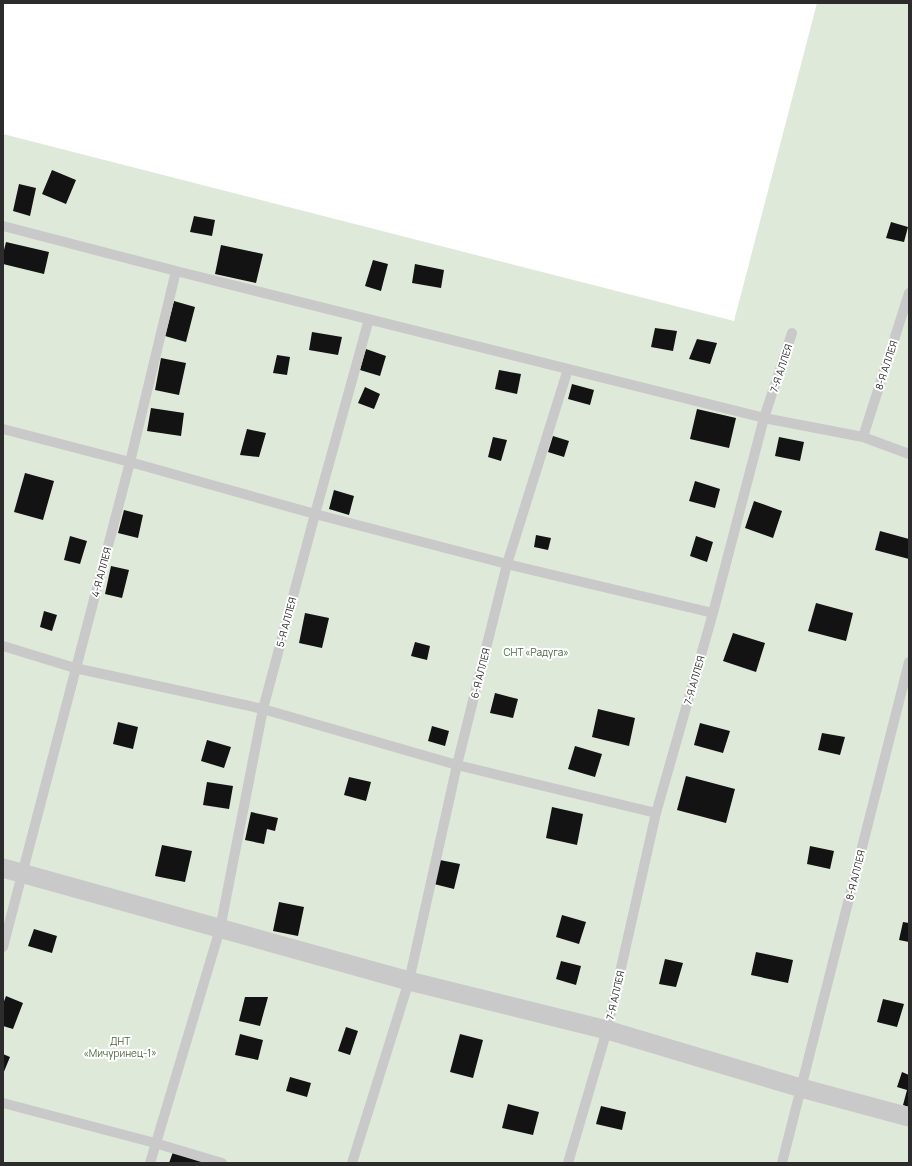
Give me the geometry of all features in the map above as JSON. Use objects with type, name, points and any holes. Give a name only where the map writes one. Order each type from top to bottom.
[{"type":"street","points":[[3,868],[22,872],[409,981],[607,1030],[801,1088],[909,1118]]},
{"type":"lane","points":[[3,226],[176,271],[764,418],[863,438],[909,454]]},
{"type":"lane","name":"4-Я АЛЛЕЯ","points":[[3,947],[130,462],[176,271]]},
{"type":"lane","name":"8-Я АЛЛЕЯ","points":[[863,438],[909,293]]},
{"type":"lane","name":"5-Я АЛЛЕЯ","points":[[150,1163],[220,929],[263,709],[314,514],[369,319]]},
{"type":"lane","name":"7-Я АЛЛЕЯ","points":[[568,1163],[607,1030],[656,813],[713,613],[764,418],[792,334]]},
{"type":"lane","name":"6-Я АЛЛЕЯ","points":[[352,1163],[409,981],[457,765],[507,564],[568,369]]},
{"type":"lane","points":[[3,429],[130,462],[314,514],[507,564],[713,613]]},
{"type":"lane","points":[[3,646],[75,668],[263,709],[457,765],[656,813]]},
{"type":"lane","name":"8-Я АЛЛЕЯ","points":[[782,1163],[909,662]]},
{"type":"lane","points":[[3,1103],[155,1143],[222,1163]]},
{"type":"green space","name":"СНТ «Радуга»","points":[[817,3],[909,3],[909,1163],[3,1163],[3,134],[734,321]]},
{"type":"building","points":[[52,170],[76,180],[66,204],[42,194]]},
{"type":"building","points":[[19,184],[36,188],[30,216],[13,211]]},
{"type":"building","points":[[194,216],[215,220],[212,236],[190,232]]},
{"type":"building","points":[[891,222],[908,227],[904,242],[886,238]]},
{"type":"building","points":[[6,242],[49,252],[44,274],[3,264],[3,254]]},
{"type":"building","points":[[221,245],[263,254],[256,283],[215,274]]},
{"type":"building","points":[[373,260],[388,264],[381,291],[365,286]]},
{"type":"building","points":[[415,264],[444,270],[441,288],[412,283]]},
{"type":"building","points":[[174,301],[195,307],[186,342],[165,336]]},
{"type":"building","points":[[655,328],[677,331],[673,351],[651,347]]},
{"type":"building","points":[[312,332],[342,337],[338,355],[309,350]]},
{"type":"building","points":[[697,339],[717,343],[710,364],[689,359]]},
{"type":"building","points":[[366,349],[386,356],[380,376],[360,370]]},
{"type":"building","points":[[277,355],[290,357],[287,375],[273,373]]},
{"type":"building","points":[[161,358],[186,363],[179,395],[155,390]]},
{"type":"building","points":[[499,370],[521,374],[517,394],[495,389]]},
{"type":"building","points":[[572,384],[594,390],[590,405],[568,399]]},
{"type":"building","points":[[365,387],[380,394],[374,409],[358,403]]},
{"type":"building","points":[[151,408],[184,413],[181,436],[147,431]]},
{"type":"building","points":[[697,409],[736,418],[729,448],[690,439]]},
{"type":"building","points":[[247,429],[266,433],[259,457],[240,455]]},
{"type":"building","points":[[553,436],[569,441],[564,457],[548,452]]},
{"type":"building","points":[[493,437],[507,440],[501,461],[488,457]]},
{"type":"building","points":[[779,437],[804,442],[800,461],[775,456]]},
{"type":"building","points":[[25,473],[54,481],[43,520],[14,512]]},
{"type":"building","points":[[695,481],[720,489],[715,508],[689,501]]},
{"type":"building","points":[[334,490],[354,496],[349,515],[329,509]]},
{"type":"building","points":[[754,501],[782,511],[773,538],[745,528]]},
{"type":"building","points":[[124,510],[143,515],[138,538],[118,533]]},
{"type":"building","points":[[880,531],[909,539],[909,559],[875,550]]},
{"type":"building","points":[[536,535],[551,538],[548,550],[534,547]]},
{"type":"building","points":[[70,536],[87,541],[80,564],[64,560]]},
{"type":"building","points":[[696,536],[713,542],[707,562],[690,556]]},
{"type":"building","points":[[111,566],[129,570],[122,598],[105,594]]},
{"type":"building","points":[[816,603],[853,613],[846,641],[808,631]]},
{"type":"building","points":[[44,611],[57,615],[52,631],[40,627]]},
{"type":"building","points":[[305,613],[329,618],[322,648],[299,643]]},
{"type":"building","points":[[733,633],[765,643],[756,672],[723,661]]},
{"type":"building","points":[[415,642],[430,646],[427,660],[411,656]]},
{"type":"building","points":[[495,693],[518,699],[513,718],[490,713]]},
{"type":"building","points":[[598,709],[635,718],[629,746],[592,737]]},
{"type":"building","points":[[118,722],[138,727],[133,749],[113,744]]},
{"type":"building","points":[[700,723],[730,731],[723,753],[694,745]]},
{"type":"building","points":[[432,726],[449,731],[445,746],[428,741]]},
{"type":"building","points":[[822,733],[845,737],[840,755],[818,750]]},
{"type":"building","points":[[207,740],[231,747],[224,768],[201,761]]},
{"type":"building","points":[[575,746],[602,754],[595,777],[568,769]]},
{"type":"building","points":[[686,776],[735,789],[726,823],[677,810]]},
{"type":"building","points":[[349,777],[371,782],[366,801],[344,795]]},
{"type":"building","points":[[207,782],[233,786],[229,809],[203,805]]},
{"type":"building","points":[[552,807],[583,814],[577,845],[546,838]]},
{"type":"building","points":[[251,812],[278,818],[275,831],[267,829],[264,844],[245,840]]},
{"type":"building","points":[[162,845],[192,851],[185,882],[155,876]]},
{"type":"building","points":[[810,846],[834,851],[830,869],[807,864]]},
{"type":"building","points":[[440,860],[460,864],[454,889],[434,884]]},
{"type":"building","points":[[279,902],[304,907],[298,936],[273,931]]},
{"type":"building","points":[[562,915],[586,922],[579,944],[556,937]]},
{"type":"building","points":[[903,922],[909,923],[909,942],[899,940]]},
{"type":"building","points":[[34,929],[57,936],[52,953],[28,946]]},
{"type":"building","points":[[756,952],[793,960],[788,983],[751,975]]},
{"type":"building","points":[[665,959],[683,963],[676,987],[659,984]]},
{"type":"building","points":[[561,961],[581,966],[576,985],[556,979]]},
{"type":"building","points":[[6,996],[23,1003],[13,1029],[3,1026],[3,1004]]},
{"type":"building","points":[[245,997],[268,997],[260,1026],[239,1021]]},
{"type":"building","points":[[883,999],[904,1004],[897,1027],[877,1022]]},
{"type":"building","points":[[346,1027],[358,1031],[350,1055],[338,1051]]},
{"type":"building","points":[[240,1034],[263,1040],[258,1060],[235,1055]]},
{"type":"building","points":[[460,1034],[483,1040],[473,1078],[450,1072]]},
{"type":"building","points":[[3,1054],[10,1057],[3,1074]]},
{"type":"building","points":[[902,1072],[909,1075],[909,1107],[903,1105],[907,1090],[897,1087]]},
{"type":"building","points":[[290,1077],[311,1083],[307,1097],[286,1091]]},
{"type":"building","points":[[508,1104],[539,1112],[533,1135],[502,1128]]},
{"type":"building","points":[[601,1106],[626,1112],[622,1130],[596,1124]]},
{"type":"building","points":[[173,1152],[206,1163],[169,1163]]},
{"type":"park label","name":"ДНТ «Мичуринец-1»","points":[[120,1046]]}]
